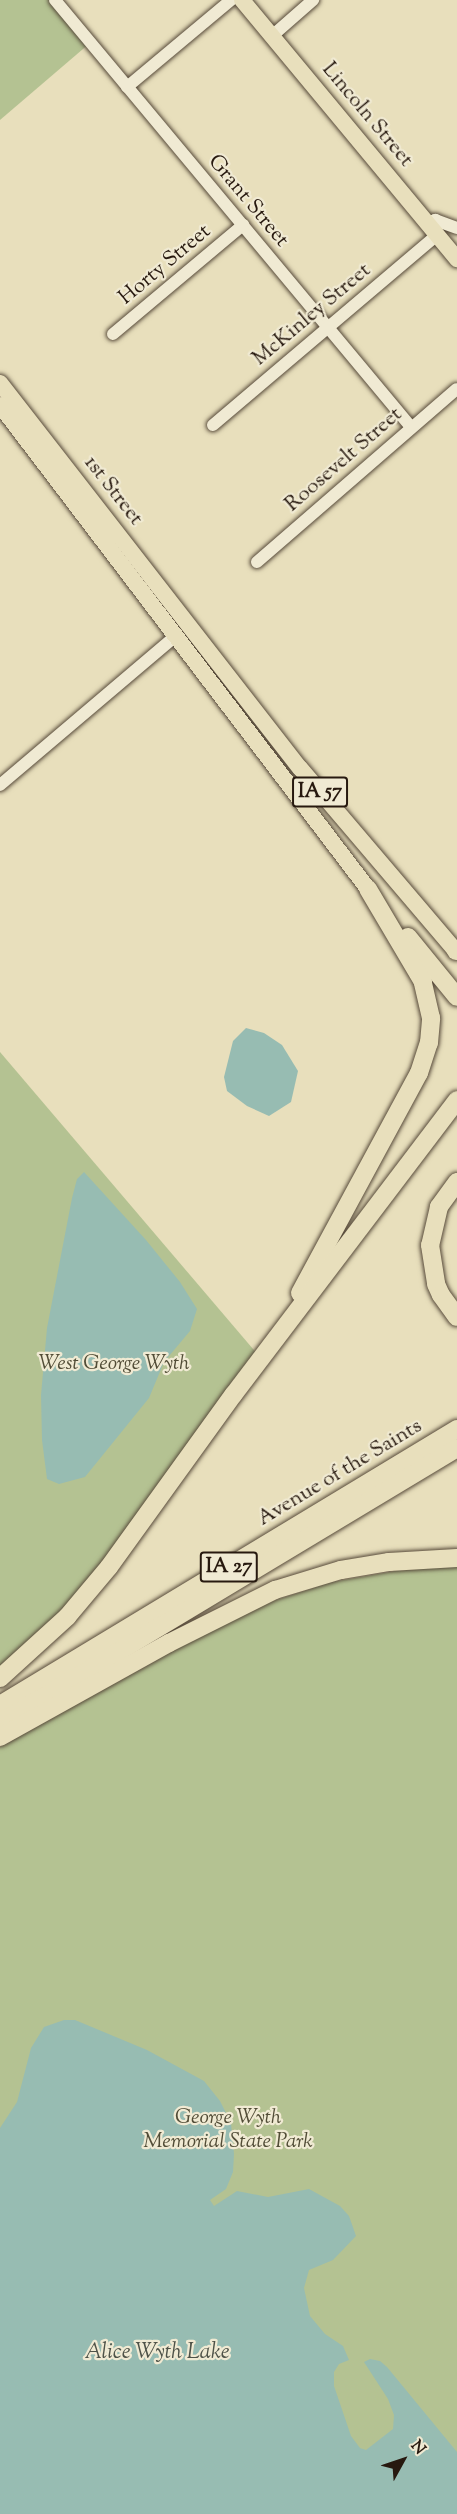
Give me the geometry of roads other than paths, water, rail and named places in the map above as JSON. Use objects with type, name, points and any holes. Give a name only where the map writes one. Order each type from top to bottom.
[{"type":"highway","name":"IA 57","points":[[368,890],[457,997]]},
{"type":"highway","points":[[234,1395],[320,1259],[426,1056],[431,1018],[423,982],[368,890]]},
{"type":"highway","points":[[0,1678],[46,1638],[87,1594],[457,1100]]},
{"type":"highway","points":[[457,1182],[439,1207],[430,1245],[436,1284],[457,1317]]},
{"type":"highway","name":"Avenue of the Saints","points":[[0,1705],[457,1429]]},
{"type":"highway","name":"Avenue of the Saints","points":[[0,1723],[457,1448]]},
{"type":"highway","points":[[0,1737],[179,1637],[275,1590],[341,1570],[389,1562],[457,1558]]},
{"type":"main road","name":"Lincoln Street","points":[[242,0],[457,259]]},
{"type":"main road","name":"1st Street","points":[[0,383],[183,631]]},
{"type":"main road","name":"1st Street","points":[[0,405],[183,631]]},
{"type":"main road","name":"IA 57","points":[[183,631],[368,890]]},
{"type":"main road","name":"IA 57","points":[[183,631],[457,951]]},
{"type":"street","name":"Grant Street","points":[[55,0],[411,427]]},
{"type":"street","points":[[127,87],[231,0]]},
{"type":"street","points":[[272,36],[313,0]]},
{"type":"street","points":[[432,229],[435,220],[457,228]]},
{"type":"street","name":"Horty Street","points":[[113,334],[243,225]]},
{"type":"street","name":"McKinley Street","points":[[213,425],[328,326],[432,229]]},
{"type":"street","name":"Roosevelt Street","points":[[257,562],[457,389]]},
{"type":"street","points":[[0,785],[183,631]]},
{"type":"water","points":[[246,1028],[264,1033],[282,1045],[298,1071],[291,1102],[269,1116],[247,1106],[227,1091],[224,1077],[233,1041]]},
{"type":"water","points":[[84,1172],[146,1240],[180,1282],[197,1309],[190,1331],[164,1362],[149,1398],[85,1477],[59,1484],[47,1479],[42,1440],[41,1395],[47,1328],[72,1198],[77,1179]]},
{"type":"water","name":"Alice Wyth Lake","points":[[64,2020],[75,2020],[147,2050],[204,2081],[220,2101],[231,2123],[234,2154],[233,2172],[226,2189],[210,2200],[214,2206],[237,2191],[268,2197],[309,2189],[340,2206],[349,2216],[356,2236],[333,2260],[309,2270],[304,2288],[310,2316],[325,2334],[343,2346],[349,2360],[339,2364],[334,2372],[334,2386],[351,2436],[360,2448],[366,2450],[393,2429],[394,2415],[388,2399],[364,2362],[370,2359],[380,2361],[457,2452],[457,2514],[0,2514],[0,2128],[17,2102],[31,2048],[44,2027]]},
{"type":"park label","name":"West George Wyth","points":[[114,1364]]},
{"type":"park label","name":"George Wyth Memorial State Park","points":[[228,2130]]}]
